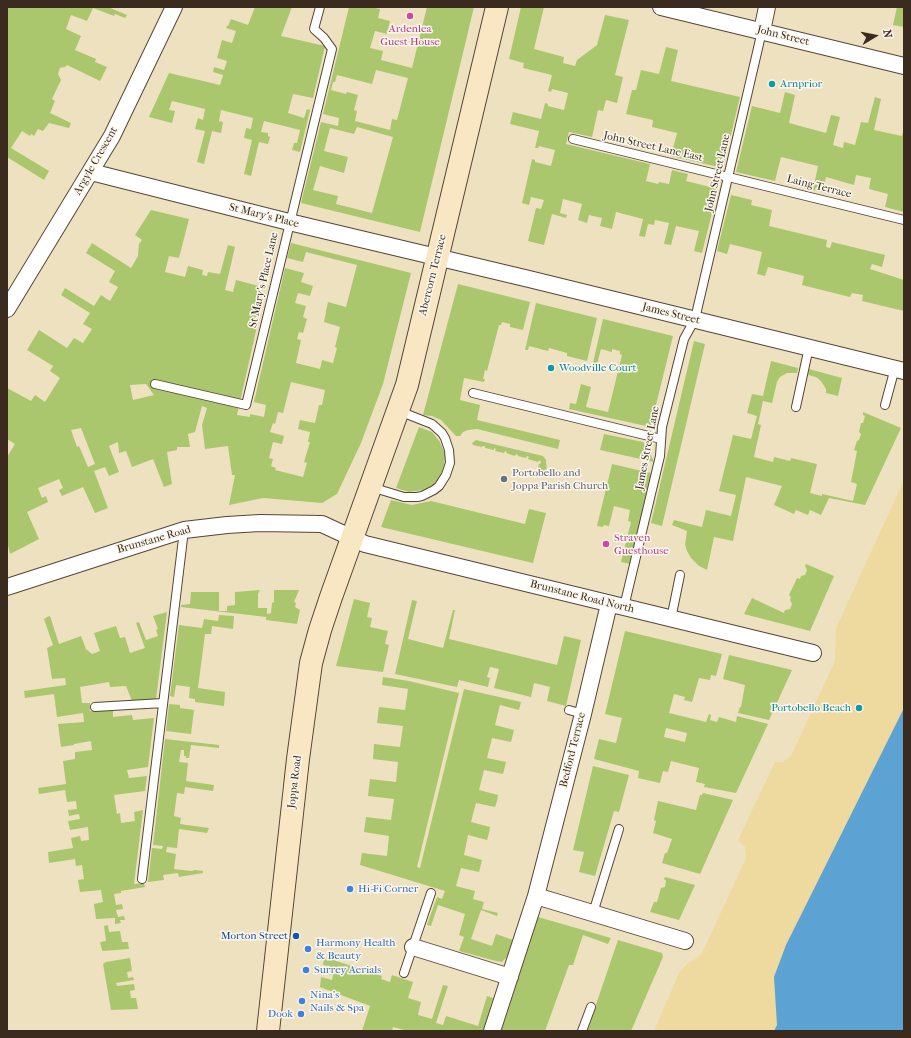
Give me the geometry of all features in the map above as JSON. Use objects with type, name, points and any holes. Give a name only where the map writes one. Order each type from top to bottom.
[{"type":"main road","name":"Abercorn Terrace","points":[[351,538],[399,411],[407,385],[497,7]]},
{"type":"main road","name":"Joppa Road","points":[[268,1031],[297,766],[311,663],[320,630],[351,538]]},
{"type":"street","name":"Argyle Crescent","points":[[7,309],[91,172],[124,112],[174,7]]},
{"type":"street","name":"John Street","points":[[661,7],[904,66]]},
{"type":"street","points":[[762,31],[767,7]]},
{"type":"street","name":"St Mary's Place","points":[[91,172],[289,222],[438,257]]},
{"type":"street","name":"James Street","points":[[438,257],[900,370]]},
{"type":"street","name":"Brunstane Road","points":[[7,587],[184,530],[260,522],[313,523],[327,525],[351,538]]},
{"type":"street","name":"Brunstane Road North","points":[[351,538],[365,544],[807,652]]},
{"type":"street","name":"Bedford Terrace","points":[[492,1031],[536,896],[576,712],[616,606]]},
{"type":"street","points":[[536,896],[678,939]]},
{"type":"street","points":[[412,947],[510,977]]},
{"type":"lane","name":"St Mary's Place Lane","points":[[155,384],[246,405],[332,49],[324,38],[314,29],[320,7]]},
{"type":"lane","name":"John Street Lane","points":[[695,319],[762,31]]},
{"type":"lane","name":"John Street Lane East","points":[[573,139],[728,176]]},
{"type":"lane","name":"Laing Terrace","points":[[728,176],[904,220]]},
{"type":"lane","name":"James Street Lane","points":[[616,606],[660,456],[661,439],[684,339],[695,319]]},
{"type":"lane","points":[[796,407],[809,347]]},
{"type":"lane","points":[[885,406],[900,370]]},
{"type":"lane","points":[[473,393],[661,439]]},
{"type":"lane","points":[[370,487],[404,497],[416,497],[428,493],[439,486],[446,475],[450,450],[442,433],[432,424],[399,411]]},
{"type":"lane","points":[[142,879],[184,530]]},
{"type":"lane","points":[[671,619],[680,575]]},
{"type":"lane","points":[[95,707],[163,703]]},
{"type":"lane","points":[[593,914],[618,829]]},
{"type":"lane","points":[[404,973],[430,893]]},
{"type":"lane","points":[[582,1031],[591,1008]]},
{"type":"green space","points":[[7,7],[108,7],[127,15],[125,18],[115,14],[114,16],[93,8],[87,21],[71,15],[66,29],[81,36],[75,50],[96,59],[95,62],[107,67],[100,81],[67,65],[60,68],[58,74],[61,80],[52,99],[55,101],[50,113],[71,123],[69,128],[49,123],[43,131],[38,129],[34,136],[31,134],[30,136],[22,131],[11,148],[49,171],[44,180],[7,157]]},
{"type":"green space","points":[[255,7],[292,7],[281,36],[325,46],[313,98],[293,94],[288,113],[304,118],[307,109],[310,110],[300,152],[292,150],[294,143],[297,143],[300,130],[264,121],[261,132],[268,133],[268,136],[270,137],[268,144],[259,142],[251,176],[244,174],[252,140],[244,138],[246,128],[251,129],[253,118],[221,110],[219,121],[223,122],[221,133],[212,131],[204,164],[197,162],[205,131],[195,129],[198,118],[203,120],[205,109],[172,101],[169,110],[175,111],[172,123],[149,117],[169,73],[220,85],[223,75],[213,72],[214,67],[224,70],[227,61],[217,58],[222,40],[232,43],[236,31],[226,28],[231,19],[248,25]]},
{"type":"green space","points":[[349,7],[371,7],[380,9],[378,18],[390,21],[387,34],[375,31],[370,48],[383,51],[381,60],[412,68],[427,7],[474,7],[420,232],[301,203],[321,122],[338,126],[339,118],[323,114]],"holes":[[[376,70],[408,78],[397,120],[392,119],[390,130],[355,121],[357,111],[354,110],[358,95],[347,92],[346,94],[331,90],[337,75],[372,84]],[[357,127],[393,137],[372,213],[336,204],[338,196],[313,190],[320,166],[344,173],[348,157],[324,151],[330,128],[354,134]]]},
{"type":"green space","points":[[521,7],[544,7],[534,49],[564,57],[563,63],[575,66],[577,60],[597,45],[605,15],[629,20],[615,75],[623,77],[617,103],[606,100],[603,111],[598,110],[592,137],[569,132],[566,144],[650,164],[646,181],[658,184],[659,182],[669,184],[672,170],[688,174],[686,181],[718,189],[702,253],[694,251],[699,231],[676,226],[671,245],[664,244],[669,223],[655,220],[654,225],[648,224],[645,237],[639,236],[643,219],[616,212],[612,229],[600,226],[602,218],[589,215],[587,223],[578,220],[582,204],[563,199],[560,213],[567,215],[566,218],[552,214],[544,245],[528,241],[536,208],[541,209],[544,200],[531,197],[529,205],[522,203],[532,159],[535,160],[535,162],[551,166],[555,150],[539,146],[538,148],[535,148],[539,131],[510,124],[513,112],[541,119],[545,103],[548,104],[548,106],[564,110],[568,93],[552,89],[551,92],[548,91],[552,75],[523,68],[524,63],[509,59]]},
{"type":"green space","points":[[897,7],[904,7],[904,27],[893,25]]},
{"type":"green space","points":[[666,47],[678,50],[671,81],[740,97],[723,168],[671,156],[677,133],[652,127],[653,120],[626,114],[632,90],[636,90],[641,70],[659,74]]},
{"type":"green space","points":[[785,92],[795,95],[789,123],[826,133],[831,115],[840,117],[833,145],[843,148],[844,142],[855,145],[861,122],[868,123],[875,97],[881,99],[874,130],[902,136],[904,127],[904,212],[885,207],[888,194],[869,189],[871,178],[856,175],[854,185],[826,177],[824,186],[834,188],[832,194],[813,190],[818,166],[781,157],[775,181],[736,172],[752,106],[780,113]]},
{"type":"green space","points":[[731,195],[752,200],[751,205],[772,210],[769,226],[827,240],[826,247],[830,248],[832,242],[885,255],[882,267],[872,264],[870,269],[904,280],[904,311],[862,301],[863,295],[852,293],[850,297],[802,285],[804,276],[768,267],[765,276],[757,274],[762,252],[730,244],[727,254],[717,251]]},
{"type":"green space","points":[[151,210],[189,219],[179,258],[169,256],[165,272],[185,277],[188,266],[203,270],[202,275],[207,276],[208,272],[220,274],[228,245],[235,247],[225,290],[233,292],[236,280],[259,286],[256,298],[263,300],[237,415],[250,417],[250,414],[264,417],[266,405],[254,402],[285,268],[304,273],[301,282],[313,286],[310,296],[298,293],[295,303],[306,306],[303,317],[307,319],[303,333],[299,332],[297,339],[301,340],[296,363],[320,369],[322,360],[333,363],[340,327],[324,322],[328,302],[346,307],[357,265],[306,252],[303,262],[287,258],[291,243],[411,273],[383,384],[361,443],[337,494],[322,503],[263,498],[229,505],[235,475],[232,475],[228,446],[205,449],[202,425],[207,408],[202,406],[195,432],[188,434],[190,447],[177,447],[177,450],[167,452],[172,484],[164,487],[153,459],[132,467],[126,451],[119,453],[118,442],[109,446],[119,472],[109,476],[105,467],[94,471],[108,508],[95,513],[83,487],[62,496],[59,490],[63,488],[59,479],[38,488],[42,498],[46,496],[48,502],[27,512],[39,539],[10,554],[7,541],[7,457],[15,444],[7,439],[7,388],[31,401],[35,395],[45,402],[60,378],[50,371],[53,366],[27,350],[39,330],[67,348],[74,338],[83,343],[92,329],[83,324],[90,313],[61,295],[65,288],[94,306],[101,295],[110,301],[118,287],[109,282],[115,271],[86,253],[92,243],[131,268],[138,256],[139,244],[142,240],[135,235]],"holes":[[[291,382],[325,390],[322,405],[319,405],[315,423],[300,420],[298,429],[310,432],[308,442],[310,442],[304,462],[307,463],[303,477],[275,470],[276,468],[271,466],[273,459],[269,458],[273,442],[282,444],[284,436],[270,432],[273,423],[275,424],[278,412],[283,413]],[[146,384],[154,395],[133,400],[130,385]],[[81,428],[95,464],[88,467],[79,446],[77,447],[71,430]]]},
{"type":"green space","points":[[458,284],[530,302],[523,330],[510,327],[510,324],[502,322],[501,325],[499,325],[487,371],[485,370],[483,379],[485,379],[484,382],[464,378],[460,400],[480,405],[477,420],[560,440],[558,449],[477,429],[468,430],[463,432],[460,436],[456,436],[441,420],[432,416],[423,415]]},
{"type":"green space","points":[[536,303],[597,318],[587,361],[567,356],[567,353],[549,348],[548,351],[529,346],[528,350],[525,350]]},
{"type":"green space","points":[[603,319],[673,336],[651,425],[646,426],[569,409],[570,403],[576,404],[581,384],[591,387],[586,407],[608,412],[622,355],[620,354],[620,351],[612,349],[612,352],[601,349],[597,364],[593,363]]},
{"type":"green space","points":[[694,341],[705,344],[662,526],[651,523]]},
{"type":"green space","points":[[771,361],[798,368],[797,373],[787,373],[780,377],[777,382],[772,403],[763,401],[758,424],[761,425],[754,457],[773,462],[774,457],[790,461],[791,458],[817,464],[810,493],[822,496],[822,494],[853,501],[857,484],[851,482],[857,451],[854,450],[861,434],[859,432],[861,423],[863,423],[865,416],[863,415],[863,412],[901,428],[865,505],[829,498],[821,515],[810,510],[808,515],[796,510],[794,514],[774,505],[782,486],[746,477],[733,541],[714,537],[707,570],[699,566],[691,558],[687,551],[685,545],[687,531],[672,525],[674,520],[702,527],[706,510],[731,516],[736,495],[719,491],[733,435],[751,439],[757,416],[747,413],[752,394],[763,396]]},
{"type":"green space","points":[[809,369],[842,378],[838,396],[826,393],[826,389],[821,381],[816,377],[808,375]]},
{"type":"green space","points":[[419,427],[432,432],[440,442],[445,454],[444,465],[440,477],[433,485],[423,490],[409,492],[396,488]]},
{"type":"green space","points":[[604,434],[643,442],[654,462],[600,450]]},
{"type":"green space","points":[[476,440],[543,456],[546,460],[547,474],[537,473],[539,464],[541,463],[540,460],[538,462],[528,459],[529,457],[527,456],[526,458],[516,454],[515,456],[506,453],[507,452],[505,451],[504,453],[495,451],[496,449],[494,448],[494,450],[485,448],[485,446],[482,447],[473,445],[472,443]]},
{"type":"green space","points":[[612,464],[651,473],[630,564],[621,562],[631,522],[628,521],[630,510],[614,506],[609,526],[597,526]]},
{"type":"green space","points":[[391,500],[412,505],[431,501],[525,524],[529,509],[546,513],[533,563],[381,527]]},
{"type":"green space","points":[[806,564],[834,576],[810,631],[744,614],[752,598],[784,613],[785,610],[790,609],[792,604],[790,600],[791,597],[789,595],[797,578],[800,579],[801,576],[805,575],[807,570],[805,566]]},
{"type":"green space","points":[[260,590],[258,594],[258,608],[267,608],[267,614],[271,613],[272,603],[274,602],[274,590],[299,590],[294,602],[296,603],[295,607],[300,610],[297,624],[266,620],[266,617],[181,607],[181,605],[190,604],[191,592],[219,592],[219,611],[227,611],[227,606],[235,605],[235,592]]},
{"type":"green space","points":[[354,599],[370,603],[367,617],[372,618],[370,627],[388,631],[385,644],[389,645],[383,672],[336,666]]},
{"type":"green space","points":[[412,600],[417,601],[408,639],[443,648],[453,610],[455,610],[449,639],[557,665],[564,636],[581,640],[566,706],[547,701],[550,687],[534,683],[531,697],[494,688],[499,669],[490,667],[487,677],[490,678],[488,687],[459,680],[457,687],[395,674]]},
{"type":"green space","points":[[167,612],[156,699],[132,701],[126,686],[110,687],[109,682],[80,687],[82,703],[90,703],[90,711],[113,710],[113,717],[132,715],[133,720],[154,718],[148,767],[127,770],[129,778],[147,776],[145,791],[114,795],[117,814],[120,813],[121,823],[135,821],[134,812],[143,810],[134,884],[144,883],[145,887],[121,891],[121,893],[114,894],[116,905],[122,904],[123,909],[116,910],[118,917],[124,916],[125,920],[120,920],[121,923],[115,924],[115,918],[96,919],[94,904],[103,902],[101,890],[80,892],[78,880],[84,879],[82,865],[76,866],[75,859],[49,863],[48,852],[73,848],[71,838],[80,836],[81,841],[89,840],[88,827],[70,830],[68,821],[80,819],[79,814],[69,816],[68,810],[77,809],[76,801],[67,802],[65,790],[39,794],[38,788],[66,784],[63,761],[75,759],[75,752],[92,750],[91,741],[61,747],[58,724],[84,722],[83,713],[57,717],[54,694],[25,698],[24,691],[66,685],[65,678],[52,679],[47,648],[53,645],[44,619],[47,617],[50,616],[59,644],[81,636],[86,649],[92,654],[100,651],[94,633],[116,626],[120,638],[125,637],[130,653],[145,648],[136,623],[139,622],[146,640],[158,636],[156,630],[158,629],[153,616]]},
{"type":"green space","points":[[219,615],[234,616],[233,629],[212,626],[211,634],[205,634],[198,688],[225,692],[224,706],[195,702],[195,699],[189,698],[190,687],[176,685],[174,697],[170,696],[179,625],[202,628],[204,619],[218,621]]},
{"type":"green space","points":[[625,631],[722,654],[716,676],[711,675],[710,680],[699,678],[692,702],[684,700],[685,697],[674,694],[669,713],[706,722],[709,714],[711,715],[710,720],[717,722],[719,717],[736,722],[737,716],[768,724],[736,793],[704,787],[705,784],[696,782],[699,768],[671,761],[668,772],[663,771],[660,783],[638,778],[639,771],[594,759],[599,739],[616,743],[622,718],[605,714]],"holes":[[[666,728],[687,733],[685,742],[664,737]]]},
{"type":"green space","points":[[729,655],[792,670],[769,720],[738,713],[741,707],[745,685],[723,679]]},
{"type":"green space","points":[[383,677],[409,681],[459,693],[417,867],[420,868],[464,689],[521,702],[519,710],[500,705],[495,725],[514,730],[511,742],[492,738],[487,758],[506,762],[503,774],[484,770],[479,790],[498,795],[497,801],[495,807],[476,803],[471,822],[490,827],[489,833],[487,840],[468,835],[464,855],[482,860],[479,872],[461,868],[456,886],[475,891],[473,899],[484,902],[482,909],[498,913],[497,916],[481,910],[471,939],[492,946],[496,934],[513,940],[507,957],[502,962],[459,951],[464,937],[459,935],[465,914],[438,905],[431,926],[427,925],[437,897],[442,899],[445,891],[360,865],[362,853],[387,856],[389,836],[364,832],[366,817],[391,820],[394,799],[368,796],[369,787],[370,779],[396,782],[398,762],[373,759],[374,744],[400,747],[403,726],[377,723],[379,707],[405,710],[408,689],[382,685]]},
{"type":"green space","points":[[169,704],[180,705],[180,708],[194,710],[191,734],[166,731]]},
{"type":"green space","points":[[165,739],[219,745],[219,748],[191,745],[189,758],[184,756],[184,750],[181,750],[179,762],[188,763],[186,781],[214,785],[213,791],[185,787],[184,794],[177,793],[174,816],[181,818],[180,824],[209,828],[207,833],[179,829],[177,848],[167,847],[166,852],[176,854],[174,869],[203,871],[203,873],[179,877],[178,873],[163,875],[164,880],[148,882],[152,848],[162,849],[163,846],[153,845]]},
{"type":"green space","points":[[593,766],[629,775],[619,812],[614,811],[595,876],[579,872],[584,852],[573,850]]},
{"type":"green space","points":[[703,793],[733,800],[700,874],[662,863],[672,839],[653,833],[658,801],[696,810],[700,795]]},
{"type":"green space","points":[[665,877],[695,885],[679,920],[650,912],[654,902],[657,902],[661,888],[665,887]]},
{"type":"green space","points":[[538,917],[611,938],[608,944],[583,935],[573,965],[569,965],[545,1031],[501,1031]]},
{"type":"green space","points":[[108,925],[109,932],[120,931],[122,942],[128,942],[129,949],[102,950],[100,942],[106,941],[104,926]]},
{"type":"green space","points":[[618,940],[662,953],[663,957],[631,1031],[587,1031]]},
{"type":"green space","points":[[324,957],[382,976],[381,979],[390,982],[392,975],[413,982],[408,998],[421,1002],[418,1015],[432,1019],[443,985],[448,986],[436,1023],[443,1025],[446,1016],[478,1026],[487,996],[493,998],[484,1031],[408,1031],[393,1027],[392,1031],[362,1031],[370,1006],[320,987],[321,977],[332,980],[333,975],[329,975],[330,966],[323,965]]},
{"type":"green space","points":[[130,958],[132,971],[127,972],[128,978],[133,977],[134,980],[116,983],[117,986],[134,984],[135,990],[130,991],[131,998],[136,998],[138,1009],[111,1010],[103,964],[106,962]]},
{"type":"sand","name":"Portobello Beach","points":[[904,480],[904,1031],[654,1031],[679,973],[688,963],[699,957],[704,949],[746,858],[745,847],[738,840],[775,762],[783,762],[791,756],[835,661],[836,628]]},
{"type":"water","points":[[904,708],[904,1031],[774,1031],[777,1025],[774,977],[786,945]]},
{"type":"place","name":"Ardenlea Guest House","points":[[410,16]]},
{"type":"place","name":"Arnprior","points":[[772,84]]},
{"type":"place","name":"Woodville Court","points":[[551,368]]},
{"type":"place","name":"Portobello and Joppa Parish Church","points":[[504,479]]},
{"type":"place","name":"Straven Guesthouse","points":[[606,544]]},
{"type":"place","name":"Portobello Beach","points":[[859,708]]},
{"type":"place","name":"Hi-Fi Corner","points":[[350,889]]},
{"type":"place","name":"Morton Street","points":[[296,936]]},
{"type":"place","name":"Harmony Health & Beauty","points":[[308,949]]},
{"type":"place","name":"Surrey Aerials","points":[[306,970]]},
{"type":"place","name":"Nina’s Nails & Spa","points":[[302,1001]]},
{"type":"place","name":"Dook","points":[[301,1014]]}]
